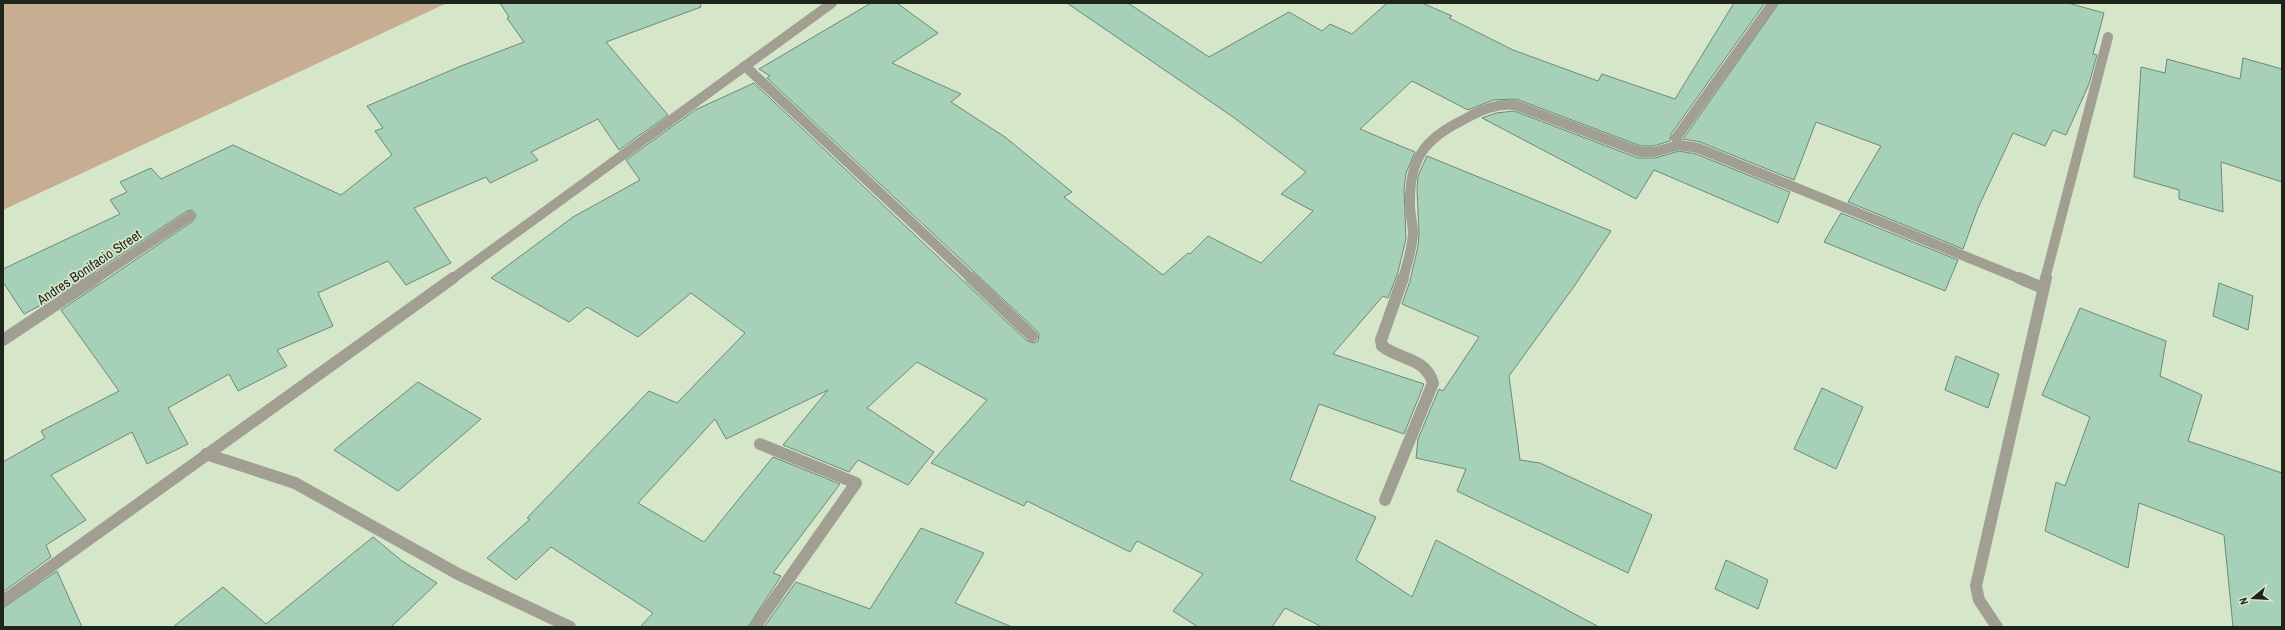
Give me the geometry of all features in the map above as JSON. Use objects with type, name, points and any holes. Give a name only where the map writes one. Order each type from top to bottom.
[{"type":"street","points":[[3,601],[206,454],[550,209],[832,3]]},
{"type":"street","points":[[1679,145],[1676,138],[1773,3]]},
{"type":"street","points":[[1997,627],[1979,600],[1976,586],[2043,288],[2108,37]]},
{"type":"street","points":[[745,66],[1032,336]]},
{"type":"street","points":[[1385,500],[1432,383],[1432,374],[1426,367],[1387,350],[1382,346],[1381,340],[1404,278],[1412,239],[1409,183],[1413,166],[1420,151],[1432,138],[1446,127],[1485,109],[1503,104],[1515,105],[1640,152],[1654,152],[1679,145],[1698,148],[2043,288]]},
{"type":"street","name":"Andres Bonifacio Street","points":[[3,340],[190,216]]},
{"type":"street","points":[[756,627],[856,483],[760,444]]},
{"type":"street","points":[[206,454],[294,483],[458,574],[570,627]]},
{"type":"shaded area","points":[[3,3],[447,3],[3,210]]},
{"type":"building","points":[[500,3],[700,3],[701,7],[606,42],[668,115],[619,150],[598,119],[531,152],[538,160],[490,183],[486,177],[414,208],[451,263],[406,285],[388,261],[318,293],[333,326],[277,350],[287,366],[238,391],[229,374],[168,408],[188,444],[147,464],[132,432],[51,475],[86,520],[46,545],[51,557],[3,592],[3,462],[45,438],[41,431],[119,391],[61,310],[193,221],[196,215],[192,210],[187,211],[96,271],[45,303],[24,314],[3,282],[3,269],[120,214],[110,200],[127,192],[120,182],[151,168],[161,179],[233,145],[341,195],[392,155],[375,131],[383,128],[367,106],[461,66],[524,42],[507,18],[509,17]]},
{"type":"building","points":[[871,3],[897,3],[938,33],[892,63],[961,94],[951,102],[1005,137],[1072,192],[1064,197],[1163,275],[1188,253],[1190,254],[1208,236],[1261,263],[1313,211],[1281,194],[1306,172],[1233,117],[1067,3],[1128,3],[1209,57],[1289,12],[1322,31],[1330,24],[1352,34],[1387,3],[1422,3],[1452,16],[1449,18],[1513,50],[1598,81],[1602,74],[1675,99],[1734,3],[1765,3],[1671,134],[1670,141],[1653,146],[1641,146],[1516,99],[1493,100],[1468,110],[1412,81],[1360,129],[1415,152],[1406,173],[1404,188],[1406,239],[1398,272],[1388,298],[1383,296],[1333,354],[1424,384],[1404,434],[1319,404],[1290,480],[1376,517],[1356,560],[1412,597],[1436,540],[1599,627],[1322,627],[1285,608],[1272,627],[1198,627],[1173,611],[1203,574],[1137,541],[1130,552],[1027,501],[1024,506],[931,463],[987,400],[917,362],[867,408],[934,452],[908,485],[858,460],[849,472],[783,445],[828,390],[726,439],[715,419],[638,503],[704,542],[773,457],[840,484],[773,573],[781,576],[748,627],[640,627],[653,613],[551,547],[516,580],[487,558],[530,519],[527,518],[649,391],[677,403],[745,333],[691,293],[638,337],[587,307],[569,322],[491,278],[573,217],[640,180],[626,160],[695,110],[754,83],[1027,341],[1034,343],[1038,341],[1039,334],[1037,331],[767,78],[770,76],[759,69]]},
{"type":"building","points":[[1779,3],[2068,3],[2104,13],[2093,54],[2097,55],[2089,84],[2066,135],[2053,130],[2045,146],[2013,133],[1978,208],[1963,249],[1848,202],[1881,146],[1816,122],[1794,180],[1700,142],[1683,139]]},
{"type":"building","points":[[2243,58],[2282,69],[2282,182],[2221,162],[2223,212],[2179,199],[2179,190],[2134,177],[2141,67],[2165,73],[2167,59],[2240,79]]},
{"type":"building","points":[[1514,111],[1638,158],[1655,158],[1679,151],[1696,154],[1790,192],[1778,223],[1654,170],[1636,199],[1482,118],[1496,113]]},
{"type":"building","points":[[1427,156],[1611,231],[1575,285],[1509,376],[1520,460],[1540,463],[1652,515],[1628,573],[1457,491],[1466,469],[1416,458],[1418,439],[1439,389],[1443,391],[1479,337],[1402,304],[1410,281],[1418,246],[1418,176]]},
{"type":"building","points":[[1841,213],[1958,260],[1945,291],[1824,242]]},
{"type":"building","points":[[2219,283],[2253,296],[2248,330],[2213,316]]},
{"type":"building","points":[[2080,308],[2166,341],[2160,376],[2202,395],[2188,441],[2282,473],[2282,627],[2233,627],[2224,535],[2139,503],[2128,568],[2045,531],[2056,482],[2065,486],[2090,417],[2042,395]]},
{"type":"building","points":[[1956,356],[1999,374],[1988,408],[1945,390]]},
{"type":"building","points":[[418,382],[481,419],[398,491],[334,450]]},
{"type":"building","points":[[1822,388],[1863,407],[1836,469],[1794,449]]},
{"type":"building","points":[[921,528],[984,553],[955,603],[1012,627],[764,627],[796,582],[870,609]]},
{"type":"building","points":[[373,537],[402,561],[437,583],[391,627],[173,627],[223,587],[266,624]]},
{"type":"building","points":[[1726,560],[1768,580],[1758,609],[1715,589]]},
{"type":"building","points":[[57,571],[82,627],[3,627],[3,608]]}]
